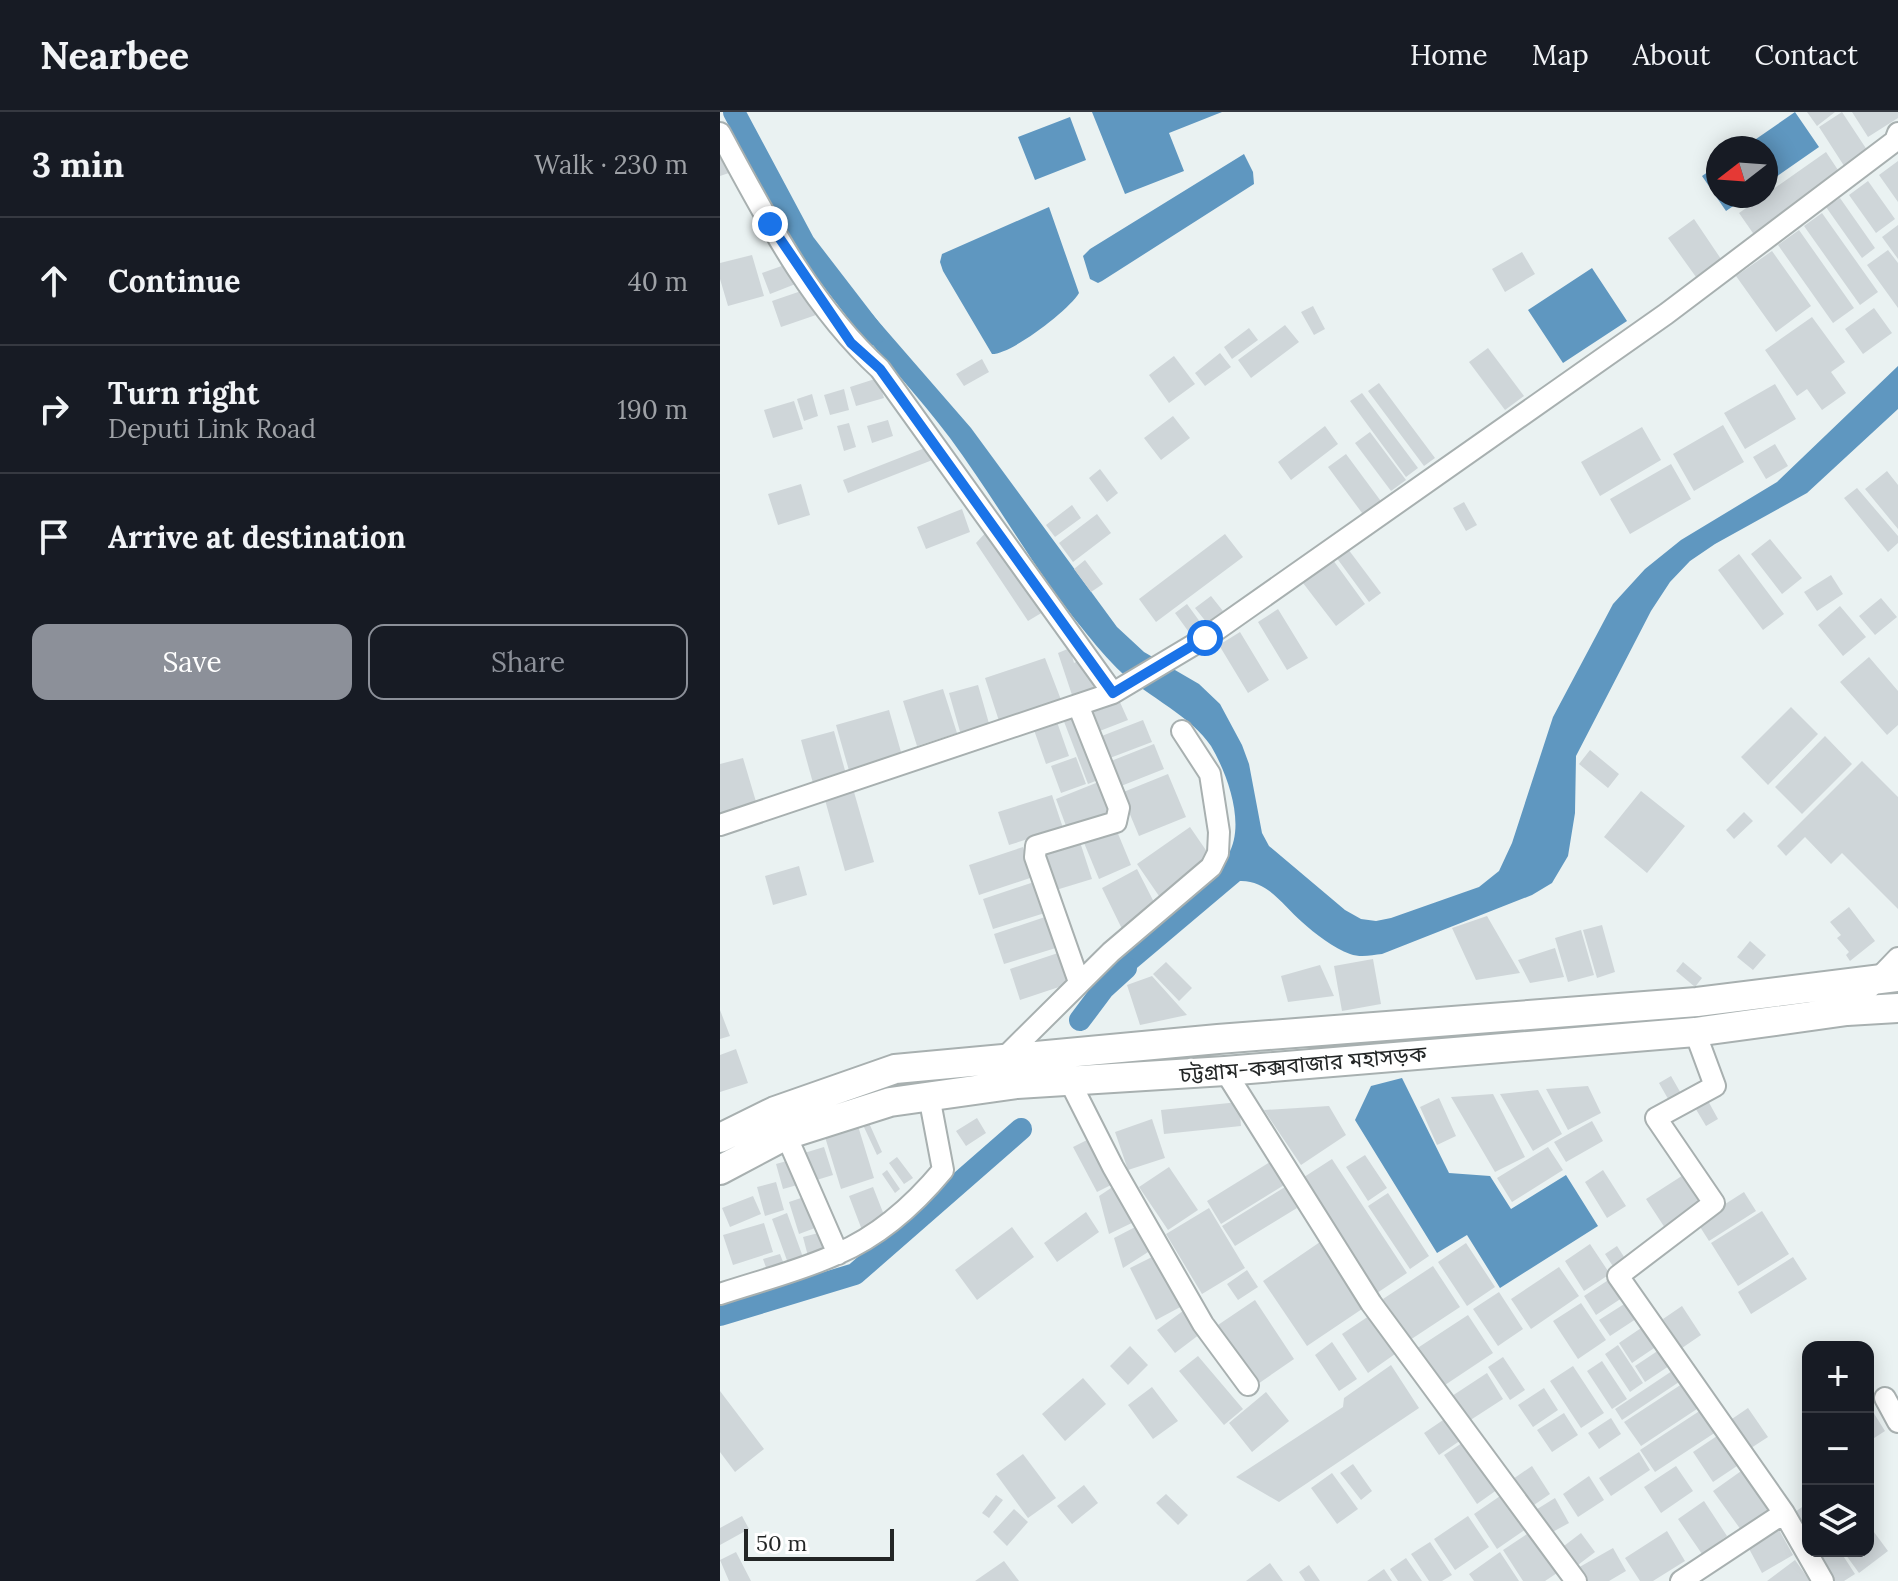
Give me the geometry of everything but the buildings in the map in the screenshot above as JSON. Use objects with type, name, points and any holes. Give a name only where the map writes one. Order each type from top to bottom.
[{"type":"highway","name":"চট্টগ্রাম-কক্সবাজার মহাসড়ক","points":[[720,1138],[775,1111],[895,1069],[1697,1002],[1888,978]]},
{"type":"highway","name":"চট্টগ্রাম-কক্সবাজার মহাসড়ক","points":[[720,1170],[786,1135],[890,1102],[1017,1084],[1225,1071],[1695,1032],[1847,1011],[1897,1010]]},
{"type":"street","points":[[720,133],[770,224],[851,343],[880,369],[1121,688]]},
{"type":"street","points":[[720,825],[1121,688],[1205,638],[1666,314],[1895,141],[1898,133]]},
{"type":"street","points":[[1078,705],[1119,808],[1119,815],[1116,822],[1036,846],[1035,857],[1079,982]]},
{"type":"street","points":[[1004,1058],[1079,982],[1211,867],[1218,853],[1219,832],[1210,774],[1182,731]]},
{"type":"street","points":[[1847,1011],[1888,978],[1898,958]]},
{"type":"street","points":[[1695,1032],[1715,1086],[1656,1118],[1714,1203],[1618,1276],[1784,1513],[1823,1581]]},
{"type":"street","points":[[1225,1071],[1371,1303],[1576,1581]]},
{"type":"street","points":[[1070,1082],[1113,1167],[1203,1324],[1248,1385]]},
{"type":"street","points":[[720,1294],[838,1254],[888,1225],[923,1194],[943,1170],[929,1096]]},
{"type":"street","points":[[786,1135],[838,1254]]},
{"type":"street","points":[[1885,1398],[1898,1422]]},
{"type":"street","points":[[1681,1581],[1784,1513]]},
{"type":"water","points":[[1092,112],[1222,112],[1169,133],[1184,171],[1125,194]]},
{"type":"water","points":[[1795,112],[1819,147],[1778,176],[1778,136],[1760,136]]},
{"type":"water","points":[[1070,117],[1086,160],[1035,180],[1018,137]]},
{"type":"water","points":[[1244,154],[1253,172],[1254,184],[1102,281],[1098,283],[1090,279],[1083,256],[1090,249]]},
{"type":"water","points":[[1049,207],[1079,293],[1039,330],[1013,347],[992,354],[943,271],[940,262],[942,254]]},
{"type":"water","points":[[1592,268],[1627,321],[1563,363],[1528,310]]},
{"type":"water","points":[[865,306],[971,428],[1117,627],[1144,652],[1199,684],[1220,704],[1249,764],[1262,833],[1269,846],[1345,910],[1361,919],[1376,921],[1479,887],[1499,871],[1512,843],[1553,717],[1613,604],[1645,569],[1681,540],[1777,482],[1898,366],[1898,409],[1807,493],[1715,544],[1690,561],[1670,582],[1651,611],[1576,756],[1575,813],[1568,856],[1552,883],[1532,895],[1382,954],[1362,956],[1350,954],[1325,940],[1267,889],[1240,881],[1112,989],[1104,988],[1101,979],[1103,972],[1228,855],[1235,829],[1229,785],[1203,735],[1122,673],[1064,605],[950,438],[853,321],[856,311]]},
{"type":"water","points":[[1402,1078],[1449,1173],[1490,1176],[1511,1209],[1566,1175],[1598,1226],[1500,1288],[1467,1235],[1437,1253],[1355,1120],[1371,1086]]},
{"type":"waterway","points":[[734,112],[804,243],[874,334]]},
{"type":"waterway","points":[[1080,1020],[1104,988],[1126,968]]},
{"type":"waterway","points":[[720,1315],[855,1274],[1021,1129]]},
{"type":"route","points":[[770,224],[851,343],[880,369],[1113,693],[1205,638]]}]
